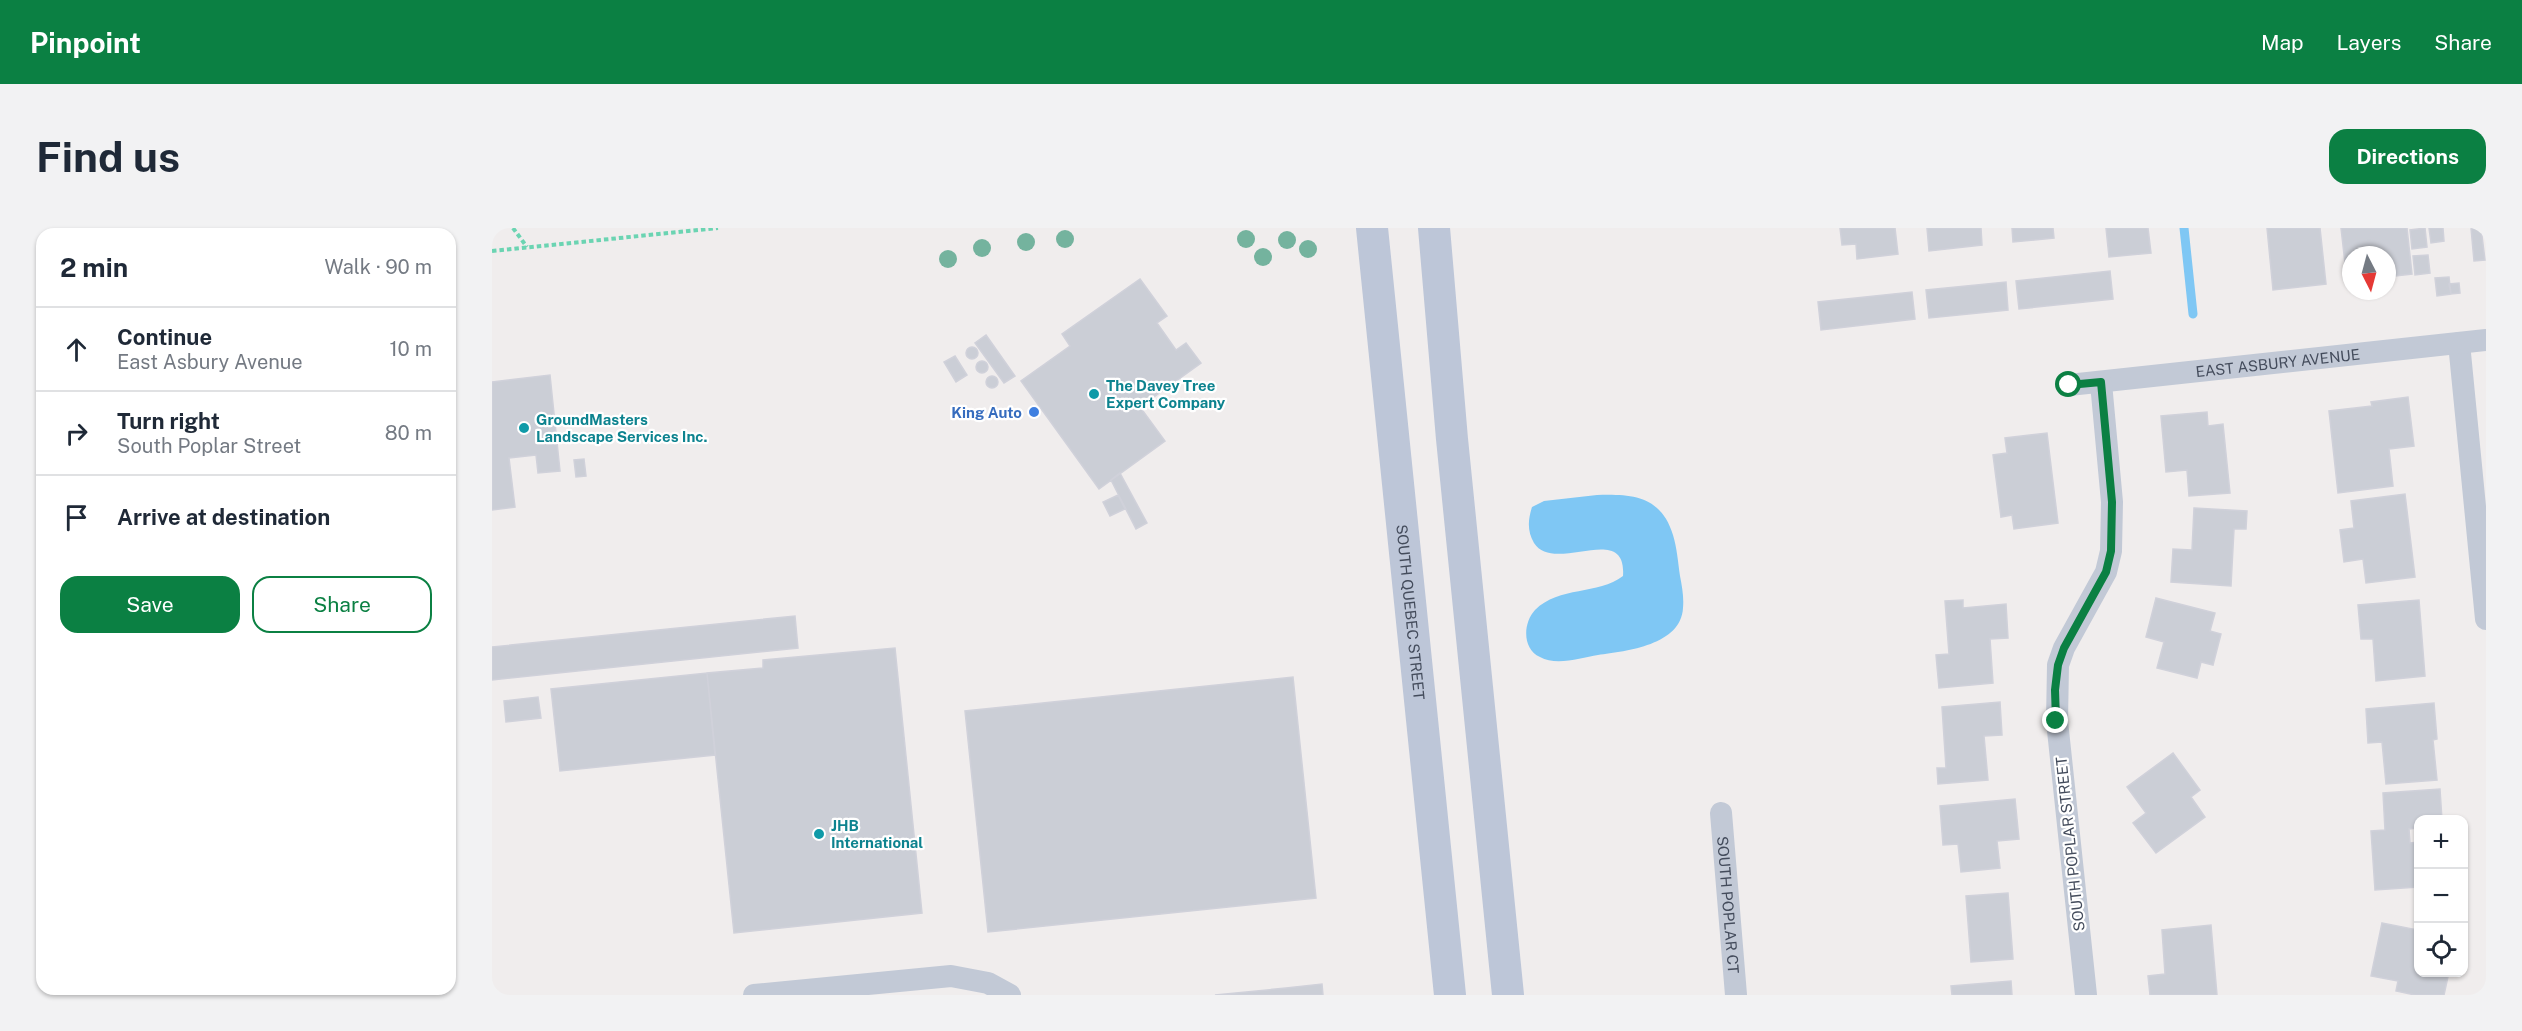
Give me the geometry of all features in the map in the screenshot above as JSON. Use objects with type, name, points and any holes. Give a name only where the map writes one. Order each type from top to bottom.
[{"type":"main road","name":"SOUTH QUEBEC STREET","points":[[1372,228],[1450,995]]},
{"type":"main road","points":[[1424,228],[1437,271]]},
{"type":"main road","points":[[1434,228],[1508,995]]},
{"type":"street","name":"EAST ASBURY AVENUE","points":[[2069,385],[2486,340]]},
{"type":"street","points":[[2459,343],[2486,619]]},
{"type":"street","name":"SOUTH POPLAR STREET","points":[[2086,995],[2056,721],[2055,690],[2058,665],[2064,648],[2106,572],[2111,551],[2112,502],[2101,382]]},
{"type":"street","name":"SOUTH POPLAR CT","points":[[1720,813],[1736,995]]},
{"type":"street","points":[[754,995],[934,976],[951,976],[977,981],[1010,995]]},
{"type":"path","points":[[513,228],[527,248]]},
{"type":"path","points":[[492,251],[718,228]]},
{"type":"water","points":[[1597,495],[1622,495],[1644,500],[1661,512],[1668,522],[1676,545],[1683,592],[1680,620],[1673,630],[1651,644],[1569,661],[1546,660],[1534,653],[1527,642],[1528,622],[1535,610],[1555,597],[1602,586],[1623,576],[1621,560],[1614,552],[1602,549],[1557,554],[1544,551],[1534,543],[1530,534],[1529,521],[1532,507],[1544,501]]},
{"type":"building","points":[[1840,228],[1895,228],[1898,254],[1857,259],[1856,244],[1842,245]]},
{"type":"building","points":[[1927,228],[1981,228],[1982,245],[1929,251]]},
{"type":"building","points":[[2012,228],[2053,228],[2054,238],[2013,242]]},
{"type":"building","points":[[2106,228],[2148,228],[2151,253],[2109,257]]},
{"type":"building","points":[[2267,228],[2320,228],[2326,284],[2273,290]]},
{"type":"building","points":[[2341,228],[2407,228],[2412,274],[2396,276],[2396,246],[2343,246]]},
{"type":"building","points":[[2425,228],[2427,247],[2412,249],[2410,230]]},
{"type":"building","points":[[2429,228],[2443,228],[2444,241],[2431,243]]},
{"type":"building","points":[[2471,228],[2481,228],[2485,260],[2474,261]]},
{"type":"building","points":[[2428,255],[2430,273],[2415,275],[2413,256]]},
{"type":"building","points":[[2110,271],[2113,299],[2019,309],[2016,281]]},
{"type":"building","points":[[2449,277],[2451,294],[2437,296],[2435,278]]},
{"type":"building","name":"The Davey Tree Expert Company","points":[[1140,279],[1167,316],[1157,323],[1176,350],[1186,343],[1201,363],[1140,407],[1165,441],[1099,489],[1021,381],[1070,346],[1062,334]]},
{"type":"building","points":[[2006,282],[2008,310],[1929,318],[1926,290]]},
{"type":"building","points":[[2459,283],[2460,293],[2451,294],[2449,284]]},
{"type":"building","points":[[1912,292],[1915,319],[1821,330],[1818,302]]},
{"type":"building","points":[[986,335],[1015,376],[1004,383],[975,343]]},
{"type":"building","points":[[972,347],[978,353],[972,359],[966,353]]},
{"type":"building","points":[[955,356],[967,375],[956,382],[944,362]]},
{"type":"building","points":[[982,361],[988,367],[982,373],[976,367]]},
{"type":"building","name":"GroundMasters Landscape Services Inc.","points":[[550,375],[560,471],[538,473],[536,455],[509,458],[515,507],[492,510],[492,382]]},
{"type":"building","points":[[992,376],[998,382],[992,388],[986,382]]},
{"type":"building","points":[[2408,397],[2414,446],[2389,449],[2393,486],[2338,493],[2329,411],[2372,406],[2371,402]]},
{"type":"building","points":[[2207,412],[2208,426],[2223,424],[2230,493],[2189,496],[2187,470],[2166,472],[2161,416]]},
{"type":"building","points":[[2047,433],[2058,523],[2014,529],[2012,515],[2001,517],[1993,455],[2007,453],[2005,438]]},
{"type":"building","points":[[584,459],[586,476],[576,477],[574,460]]},
{"type":"building","points":[[1120,473],[1147,523],[1136,529],[1111,480]]},
{"type":"building","points":[[2405,494],[2415,577],[2366,583],[2363,559],[2344,562],[2340,530],[2354,528],[2351,501]]},
{"type":"building","points":[[1118,495],[1125,509],[1110,516],[1103,502]]},
{"type":"building","points":[[2194,508],[2247,511],[2246,529],[2234,529],[2231,586],[2171,582],[2173,549],[2192,550]]},
{"type":"building","points":[[2156,598],[2215,613],[2210,631],[2221,634],[2213,665],[2201,662],[2197,678],[2157,668],[2164,642],[2146,637]]},
{"type":"building","points":[[1963,600],[1963,608],[2006,604],[2008,638],[1990,639],[1993,683],[1939,688],[1936,655],[1949,654],[1945,601]]},
{"type":"building","points":[[2419,600],[2425,676],[2376,681],[2373,639],[2361,639],[2358,605]]},
{"type":"building","points":[[795,616],[798,648],[492,680],[492,647]]},
{"type":"building","name":"JHB International","points":[[895,648],[922,913],[734,933],[707,673],[763,668],[763,660]]},
{"type":"building","points":[[707,673],[715,755],[560,771],[551,689]]},
{"type":"building","points":[[1293,677],[1316,898],[988,932],[965,711]]},
{"type":"building","points":[[538,697],[541,718],[506,722],[504,701]]},
{"type":"building","points":[[2000,702],[2002,735],[1984,736],[1988,780],[1938,784],[1937,768],[1946,768],[1942,707]]},
{"type":"building","points":[[2434,703],[2437,739],[2433,740],[2437,780],[2386,784],[2382,742],[2368,743],[2366,709]]},
{"type":"building","points":[[2173,753],[2200,790],[2191,797],[2205,817],[2156,853],[2133,823],[2146,813],[2127,787]]},
{"type":"building","points":[[2440,789],[2442,815],[2414,815],[2414,828],[2409,829],[2410,843],[2414,842],[2414,887],[2375,890],[2371,831],[2385,830],[2383,793]]},
{"type":"building","points":[[2015,799],[2019,839],[1997,841],[2000,868],[1961,872],[1958,844],[1943,845],[1940,806]]},
{"type":"building","points":[[2008,893],[2013,959],[1971,962],[1966,896]]},
{"type":"building","points":[[2382,923],[2414,929],[2414,977],[2448,977],[2444,995],[2415,995],[2396,991],[2398,981],[2371,976]]},
{"type":"building","points":[[2211,925],[2217,995],[2150,995],[2148,976],[2165,974],[2162,930]]},
{"type":"building","points":[[2011,981],[2012,995],[1952,995],[1951,986]]},
{"type":"building","points":[[1322,984],[1323,995],[1215,995],[1286,988]]},
{"type":"waterway","points":[[2184,228],[2193,314]]},
{"type":"place","name":"The Davey Tree Expert Company","points":[[1094,394]]},
{"type":"place","name":"King Auto","points":[[1034,412]]},
{"type":"place","name":"GroundMasters Landscape Services Inc.","points":[[524,428]]},
{"type":"place","name":"JHB International","points":[[819,834]]},
{"type":"route","points":[[2056,721],[2055,690],[2058,665],[2064,648],[2106,572],[2113,526],[2101,382],[2069,385]]}]
